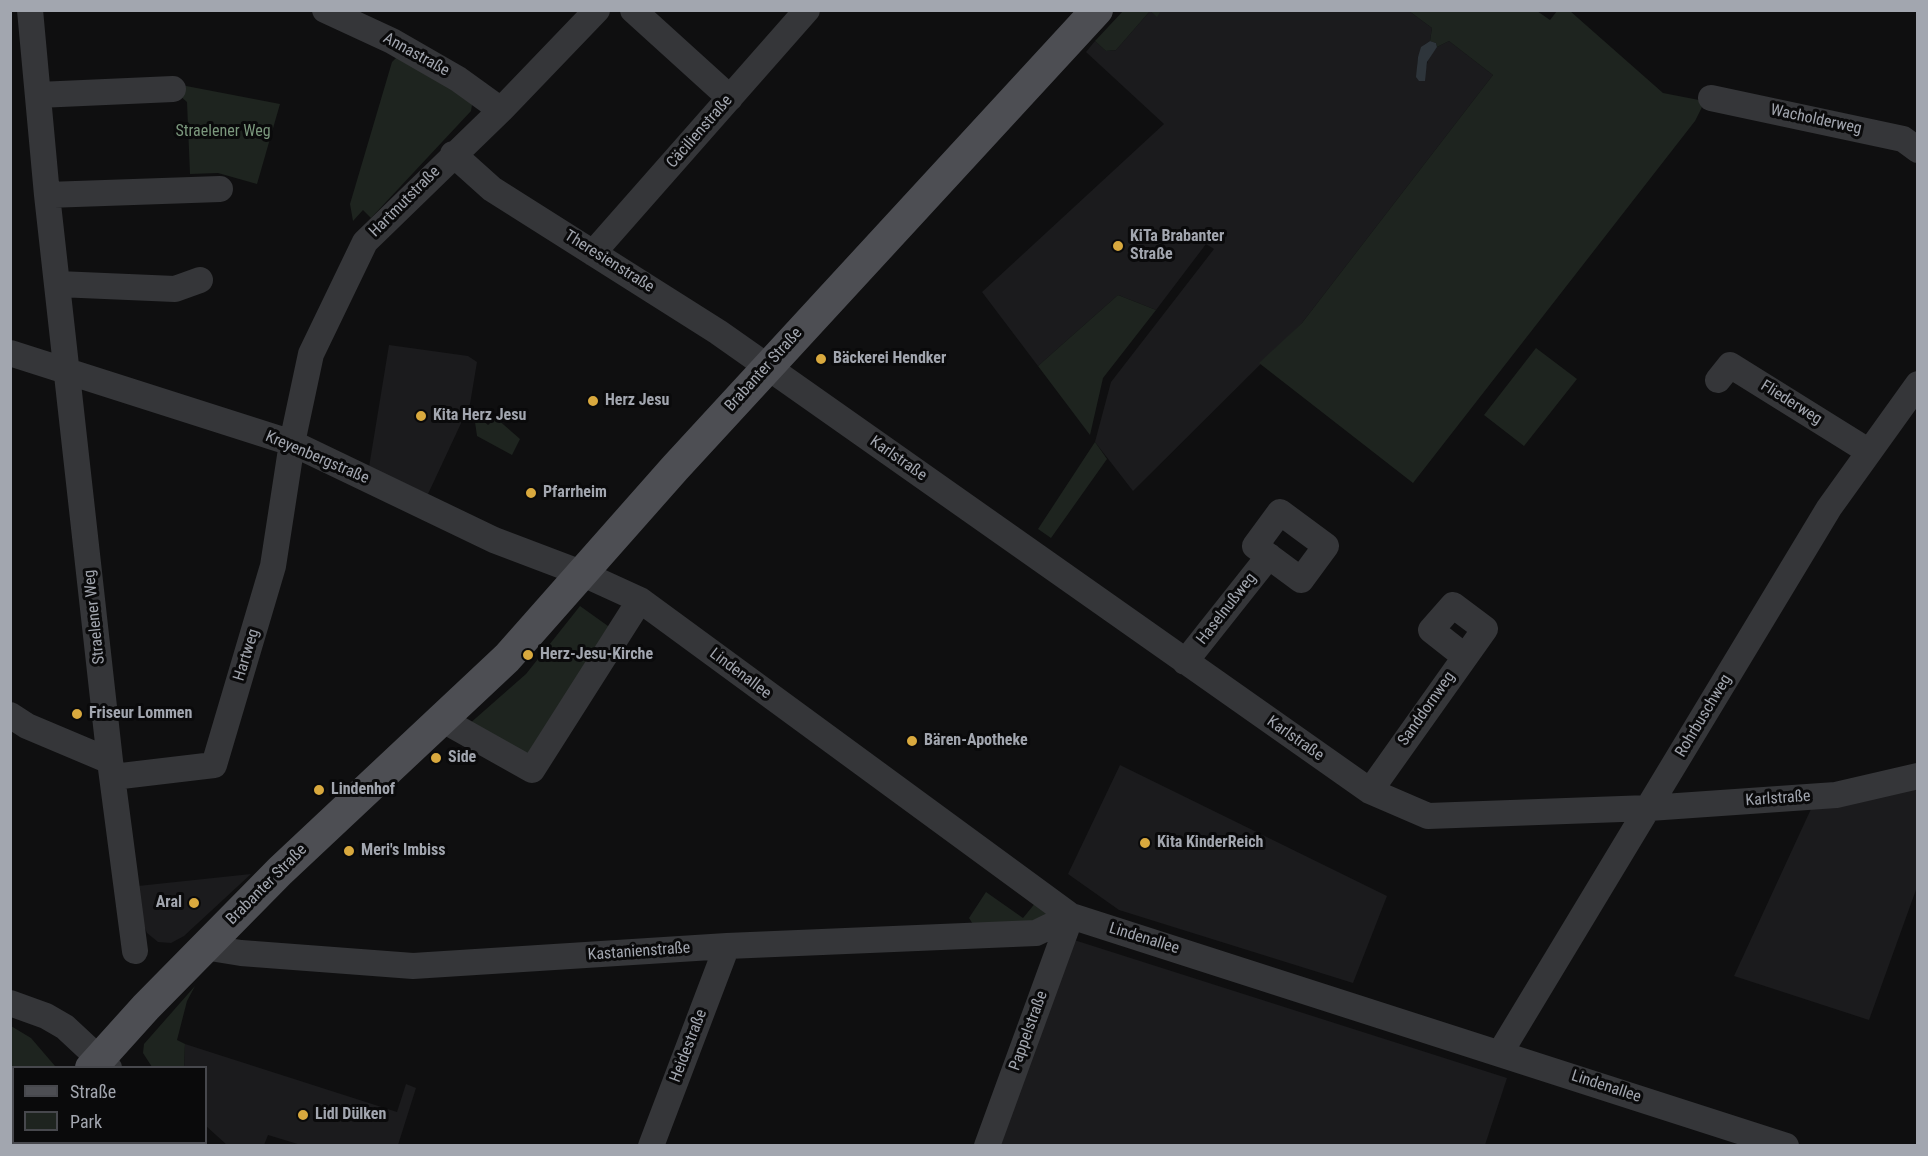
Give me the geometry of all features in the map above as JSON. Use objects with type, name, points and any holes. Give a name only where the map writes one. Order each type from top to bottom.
[{"type":"main road","name":"Brabanter Straße","points":[[100,1064],[204,947],[352,803],[507,658],[581,573],[1086,14]]},
{"type":"street","name":"Straelener Weg","points":[[30,10],[47,195],[69,374],[111,769],[135,951]]},
{"type":"street","name":"Annastraße","points":[[325,10],[392,41],[458,79],[501,110]]},
{"type":"street","name":"Hartmutstraße","points":[[292,443],[311,354],[365,242],[453,154],[501,110],[597,10]]},
{"type":"street","points":[[633,10],[730,98]]},
{"type":"street","name":"Cäcilienstraße","points":[[593,253],[730,98],[797,14]]},
{"type":"street","points":[[38,95],[173,89]]},
{"type":"street","name":"Wacholderweg","points":[[1711,98],[1903,139],[1917,150]]},
{"type":"street","name":"Theresienstraße","points":[[453,154],[492,189],[693,315],[767,367]]},
{"type":"street","points":[[47,195],[220,189]]},
{"type":"street","points":[[58,284],[175,289],[200,280]]},
{"type":"street","name":"Kreyenbergstraße","points":[[10,353],[69,374],[292,443],[494,540],[581,573]]},
{"type":"street","name":"Fliederweg","points":[[1718,380],[1730,365],[1868,451]]},
{"type":"street","name":"Karlstraße","points":[[767,367],[1370,791],[1428,816],[1649,808],[1836,795],[1917,776]]},
{"type":"street","name":"Rohrbuschweg","points":[[1500,1053],[1829,508],[1917,384]]},
{"type":"street","name":"Hartweg","points":[[111,769],[214,765],[273,566],[292,443]]},
{"type":"street","name":"Haselnußweg","points":[[1185,662],[1269,556]]},
{"type":"street","name":"Lindenallee","points":[[581,573],[640,600],[1071,916],[1786,1146]]},
{"type":"street","points":[[443,720],[532,770],[640,600]]},
{"type":"street","name":"Sanddornweg","points":[[1370,791],[1485,629],[1454,605],[1431,630],[1464,656]]},
{"type":"street","points":[[10,715],[111,769]]},
{"type":"street","name":"Kastanienstraße","points":[[204,947],[241,953],[412,966],[727,946],[1036,933],[1071,916]]},
{"type":"street","name":"Pappelstraße","points":[[987,1146],[1071,916]]},
{"type":"street","name":"Heidestraße","points":[[651,1146],[727,946]]},
{"type":"street","points":[[10,1003],[46,1016],[65,1027],[100,1064]]},
{"type":"shaded area","points":[[1161,10],[1409,11],[1432,28],[1430,41],[1424,45],[1418,57],[1417,66],[1422,81],[1429,57],[1437,47],[1449,41],[1493,75],[1302,323],[1133,491],[1095,442],[1111,382],[1214,249],[1206,244],[1156,310],[1118,295],[1038,366],[982,292],[1164,124],[1086,52],[1095,41],[1106,51],[1116,50],[1150,11],[1157,16]]},
{"type":"shaded area","points":[[1430,41],[1436,43],[1437,47],[1427,62],[1425,81],[1419,81],[1416,77],[1418,57],[1421,47]]},
{"type":"shaded area","name":"Kita Herz Jesu","points":[[389,345],[468,356],[477,362],[470,404],[428,494],[369,467]]},
{"type":"shaded area","points":[[1120,765],[1387,896],[1353,983],[1119,910],[1068,874]]},
{"type":"shaded area","points":[[1917,789],[1917,887],[1869,1020],[1734,976],[1811,809]]},
{"type":"shaded area","points":[[251,874],[184,936],[171,943],[158,942],[147,933],[142,921],[138,886]]},
{"type":"shaded area","points":[[1071,939],[1507,1078],[1485,1145],[1000,1146]]},
{"type":"shaded area","points":[[185,1044],[397,1112],[406,1084],[416,1088],[398,1145],[301,1145],[268,1135],[264,1145],[227,1145],[207,1127],[207,1066],[184,1066]]},
{"type":"green space","points":[[1123,11],[1150,11],[1116,50],[1106,51],[1095,41]]},
{"type":"green space","points":[[1150,11],[1161,11],[1157,17]]},
{"type":"green space","points":[[1409,11],[1537,11],[1550,20],[1557,11],[1570,11],[1663,93],[1699,100],[1702,107],[1695,121],[1413,483],[1259,363],[1302,323],[1493,75],[1449,41],[1437,47],[1436,43],[1430,41],[1432,28]]},
{"type":"green space","points":[[397,57],[469,99],[472,105],[471,111],[371,218],[363,210],[353,221],[350,204],[392,62]]},
{"type":"green space","points":[[181,85],[280,104],[257,184],[218,173],[190,174],[187,102],[179,95]]},
{"type":"green space","points":[[1118,295],[1156,310],[1103,378],[1090,435],[1038,366]]},
{"type":"green space","points":[[1536,348],[1577,379],[1524,446],[1484,415]]},
{"type":"green space","points":[[479,417],[488,425],[496,418],[520,439],[512,455],[477,436],[475,422]]},
{"type":"green space","points":[[1095,442],[1107,459],[1051,538],[1038,529]]},
{"type":"green space","points":[[580,606],[615,631],[529,759],[468,725],[526,674]]},
{"type":"green space","points":[[986,892],[1023,918],[1037,901],[1051,916],[1034,926],[976,929],[969,918]]},
{"type":"green space","points":[[195,986],[187,1001],[177,1040],[185,1044],[184,1066],[151,1066],[143,1053],[144,1044]]},
{"type":"green space","points":[[11,1026],[31,1038],[55,1066],[12,1066],[11,1132]]},
{"type":"place","name":"KiTa Brabanter Straße","points":[[1118,246]]},
{"type":"place","name":"Bäckerei Hendker","points":[[821,359]]},
{"type":"place","name":"Herz Jesu","points":[[593,401]]},
{"type":"place","name":"Kita Herz Jesu","points":[[421,416]]},
{"type":"place","name":"Pfarrheim","points":[[531,493]]},
{"type":"place","name":"Herz-Jesu-Kirche","points":[[528,655]]},
{"type":"place","name":"Friseur Lommen","points":[[77,714]]},
{"type":"place","name":"Bären-Apotheke","points":[[912,741]]},
{"type":"place","name":"Side","points":[[436,758]]},
{"type":"place","name":"Lindenhof","points":[[319,790]]},
{"type":"place","name":"Kita KinderReich","points":[[1145,843]]},
{"type":"place","name":"Meri's Imbiss","points":[[349,851]]},
{"type":"place","name":"Aral","points":[[194,903]]},
{"type":"place","name":"Lidl Dülken","points":[[303,1115]]}]
